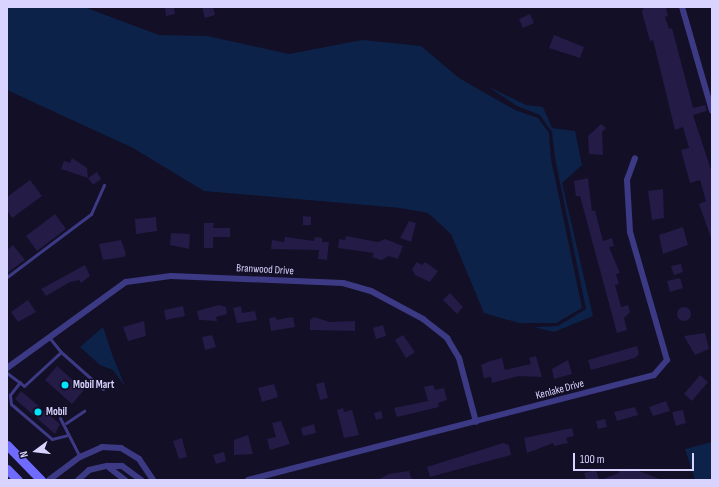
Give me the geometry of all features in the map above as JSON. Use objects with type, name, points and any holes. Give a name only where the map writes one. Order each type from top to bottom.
[{"type":"main road","points":[[7,445],[41,480]]},
{"type":"main road","points":[[7,469],[18,480]]},
{"type":"street","points":[[682,7],[712,111]]},
{"type":"street","name":"Kenlake Drive","points":[[248,480],[654,375],[667,360],[630,232],[627,180],[635,158]]},
{"type":"street","name":"Branwood Drive","points":[[7,368],[120,285],[145,278],[343,284],[371,291],[423,319],[447,338],[459,358],[476,422]]},
{"type":"street","points":[[49,480],[93,449],[121,448],[139,459],[154,480]]},
{"type":"street","points":[[78,480],[89,470],[107,466],[122,466],[140,480]]},
{"type":"street","points":[[107,466],[125,480]]},
{"type":"lane","points":[[7,277],[91,214],[104,185]]},
{"type":"lane","points":[[49,337],[61,352],[104,389]]},
{"type":"lane","points":[[7,373],[24,386],[61,352]]},
{"type":"lane","points":[[20,382],[10,395],[11,404],[52,439],[68,435]]},
{"type":"lane","points":[[66,423],[84,411]]},
{"type":"lane","points":[[60,418],[66,423],[68,435],[80,457]]},
{"type":"water","points":[[7,7],[84,7],[159,35],[207,36],[289,54],[362,40],[421,46],[459,78],[515,110],[538,118],[549,133],[551,159],[582,308],[556,323],[519,323],[484,313],[451,234],[428,213],[400,208],[204,191],[133,148],[7,90]]},
{"type":"water","points":[[487,86],[526,105],[543,107],[552,128],[575,131],[582,165],[562,183],[593,316],[554,332],[534,327],[558,326],[586,309],[555,158],[552,132],[540,115],[517,106]]},
{"type":"water","points":[[103,327],[125,386],[113,370],[100,365],[80,347]]},
{"type":"water","points":[[712,442],[712,480],[695,480],[685,449]]},
{"type":"building","points":[[165,7],[174,7],[175,14],[166,16]]},
{"type":"building","points":[[202,7],[213,7],[215,15],[205,18]]},
{"type":"building","points":[[644,7],[666,8],[668,16],[665,17],[669,29],[672,28],[693,108],[705,105],[707,111],[693,115],[712,173],[712,241],[699,204],[706,201],[700,180],[690,183],[681,150],[689,148],[683,127],[675,130],[653,40],[650,41],[642,12]]},
{"type":"building","points":[[530,14],[534,23],[523,28],[519,19]]},
{"type":"building","points":[[554,35],[584,47],[580,58],[549,48]]},
{"type":"building","points":[[601,124],[606,128],[602,132],[603,155],[589,154],[588,136]]},
{"type":"building","points":[[72,158],[87,168],[88,178],[61,169],[64,161],[70,163]]},
{"type":"building","points":[[97,172],[101,179],[93,185],[88,178]]},
{"type":"building","points":[[588,178],[592,211],[595,210],[603,241],[612,238],[614,246],[609,247],[620,273],[616,274],[619,284],[615,285],[621,307],[628,305],[630,312],[624,318],[627,330],[617,333],[580,196],[576,196],[574,181]]},
{"type":"building","points":[[30,180],[42,196],[12,218],[7,210],[7,197]]},
{"type":"building","points":[[663,189],[664,218],[652,220],[648,191]]},
{"type":"building","points":[[55,214],[66,229],[37,251],[26,236]]},
{"type":"building","points":[[303,216],[311,217],[311,225],[303,225]]},
{"type":"building","points":[[156,217],[157,231],[136,234],[135,219]]},
{"type":"building","points":[[409,221],[416,223],[411,242],[400,238]]},
{"type":"building","points":[[204,223],[214,223],[213,228],[230,228],[230,237],[213,237],[213,248],[204,248]]},
{"type":"building","points":[[683,227],[688,245],[663,254],[659,235]]},
{"type":"building","points":[[171,233],[190,234],[189,249],[170,245]]},
{"type":"building","points":[[346,236],[378,242],[385,239],[403,246],[398,259],[389,256],[381,260],[372,257],[374,253],[338,248],[339,239],[345,240]]},
{"type":"building","points":[[285,237],[314,241],[315,237],[322,238],[322,242],[329,242],[327,260],[318,259],[319,250],[271,249],[272,240],[284,242]]},
{"type":"building","points":[[121,240],[126,254],[124,257],[103,260],[99,244]]},
{"type":"building","points":[[13,245],[25,260],[7,273],[7,250]]},
{"type":"building","points":[[417,262],[422,265],[425,262],[438,271],[430,282],[415,275],[412,269]]},
{"type":"building","points":[[681,264],[683,272],[674,275],[671,266]]},
{"type":"building","points":[[85,265],[90,276],[81,283],[79,280],[70,282],[46,296],[41,289]]},
{"type":"building","points":[[680,278],[683,288],[670,292],[667,281]]},
{"type":"building","points":[[450,293],[463,307],[457,314],[443,300]]},
{"type":"building","points":[[28,300],[36,312],[18,322],[11,312]]},
{"type":"building","points":[[219,305],[226,307],[227,314],[216,317],[217,321],[199,320],[197,311]]},
{"type":"building","points":[[183,306],[185,316],[166,320],[164,310]]},
{"type":"building","points":[[241,306],[242,313],[255,311],[257,320],[237,323],[233,308]]},
{"type":"building","points":[[681,307],[687,307],[691,311],[691,317],[687,321],[681,321],[677,317],[677,311]]},
{"type":"building","points":[[276,317],[276,320],[293,317],[295,327],[271,331],[269,318]]},
{"type":"building","points":[[314,317],[330,322],[355,321],[355,331],[310,330],[310,320]]},
{"type":"building","points":[[144,321],[146,336],[128,341],[123,327]]},
{"type":"building","points":[[383,325],[386,336],[376,339],[373,328]]},
{"type":"building","points":[[705,333],[709,349],[695,355],[684,336]]},
{"type":"building","points":[[212,335],[216,347],[205,350],[202,337]]},
{"type":"building","points":[[403,335],[415,352],[406,358],[395,340]]},
{"type":"building","points":[[637,346],[639,354],[635,358],[591,370],[588,360]]},
{"type":"building","points":[[536,356],[542,377],[519,376],[492,383],[491,377],[484,378],[481,365],[490,361],[502,358],[505,370],[531,364],[529,358]]},
{"type":"building","points":[[568,360],[572,374],[554,379],[552,369]]},
{"type":"building","name":"Mobil Mart","points":[[57,366],[84,390],[72,404],[45,380]]},
{"type":"building","points":[[700,375],[708,382],[692,401],[684,394]]},
{"type":"building","points":[[324,382],[328,398],[320,400],[316,384]]},
{"type":"building","points":[[274,384],[278,397],[262,402],[258,388]]},
{"type":"building","points":[[433,385],[435,390],[444,388],[447,400],[438,403],[439,407],[397,417],[394,408],[428,401],[424,387]]},
{"type":"building","name":"Mobil","points":[[21,391],[60,424],[55,434],[15,399]]},
{"type":"building","points":[[666,401],[670,411],[653,416],[649,407]]},
{"type":"building","points":[[635,407],[638,415],[617,421],[614,412]]},
{"type":"building","points":[[343,408],[344,412],[352,410],[359,435],[344,438],[337,410]]},
{"type":"building","points":[[683,410],[686,423],[676,426],[672,412]]},
{"type":"building","points":[[381,411],[383,418],[376,420],[374,413]]},
{"type":"building","points":[[605,419],[607,427],[598,429],[596,421]]},
{"type":"building","points":[[281,421],[290,444],[270,450],[267,439],[276,437],[272,423]]},
{"type":"building","points":[[314,424],[316,433],[303,436],[301,428]]},
{"type":"building","points":[[572,428],[574,436],[566,438],[568,443],[554,446],[553,443],[527,453],[524,438]]},
{"type":"building","points":[[248,435],[253,454],[234,455],[234,440]]},
{"type":"building","points":[[182,438],[187,457],[179,459],[173,441]]},
{"type":"building","points":[[503,443],[509,445],[511,455],[430,477],[427,467]]},
{"type":"building","points":[[224,452],[226,461],[216,464],[213,455]]},
{"type":"building","points":[[619,469],[634,469],[662,480],[600,480],[619,473]]},
{"type":"building","points":[[596,470],[599,480],[586,480],[584,473]]},
{"type":"building","points":[[409,471],[412,480],[377,480],[389,474]]},
{"type":"place","name":"Mobil Mart","points":[[65,385]]},
{"type":"place","name":"Mobil","points":[[38,412]]}]
